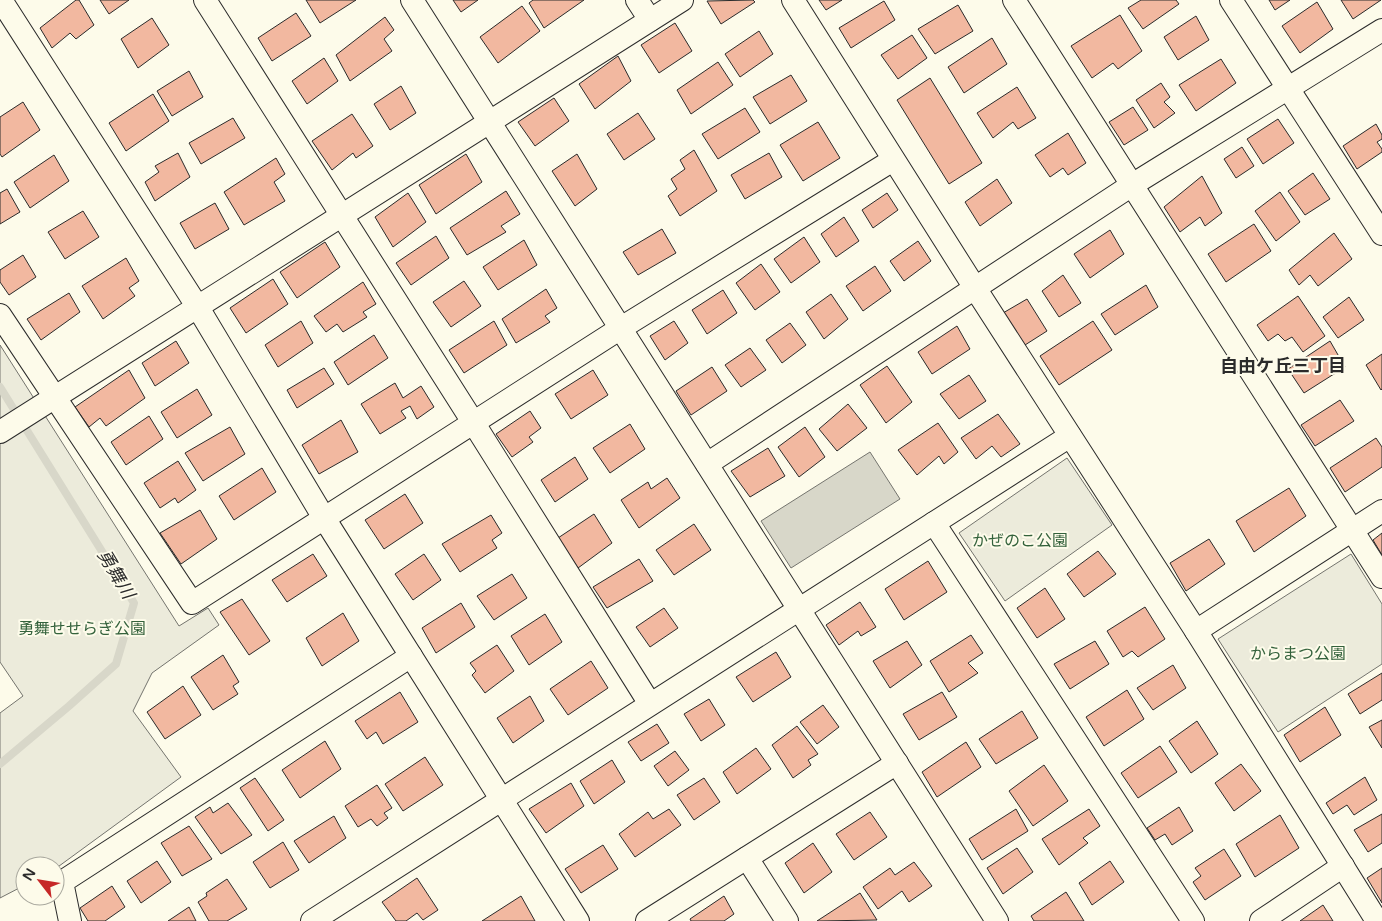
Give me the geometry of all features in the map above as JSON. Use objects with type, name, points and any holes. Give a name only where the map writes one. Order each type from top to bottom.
[{"type":"street","points":[[1,0],[197,306],[324,518],[578,921]]},
{"type":"street","points":[[205,0],[650,704]]},
{"type":"street","points":[[412,0],[997,921]]},
{"type":"street","points":[[637,0],[650,20]]},
{"type":"street","points":[[0,432],[682,0]]},
{"type":"street","points":[[793,0],[975,288],[1196,631],[1377,921]]},
{"type":"street","points":[[1014,0],[1382,577]]},
{"type":"street","points":[[1231,0],[1382,234]]},
{"type":"street","points":[[707,464],[1132,185],[1382,30]]},
{"type":"street","points":[[0,315],[48,400],[192,603],[620,328],[894,160]]},
{"type":"street","points":[[312,921],[1070,436]]},
{"type":"street","points":[[1196,631],[1382,511]]},
{"type":"street","points":[[934,523],[1193,921]]},
{"type":"street","points":[[70,921],[62,882],[411,656]]},
{"type":"street","points":[[647,921],[897,763]]},
{"type":"street","points":[[746,858],[786,921]]},
{"type":"street","points":[[1261,921],[1343,866]]},
{"type":"green space","name":"勇舞せせらぎ公園","points":[[0,345],[179,626],[208,608],[219,625],[152,673],[133,711],[181,777],[65,862],[65,856],[15,856],[15,890],[0,898],[0,713],[23,696],[0,662]]},
{"type":"green space","name":"かぜのこ公園","points":[[1067,458],[1112,525],[1005,601],[959,533]]},
{"type":"green space","name":"からまつ公園","points":[[1351,554],[1382,604],[1382,664],[1278,732],[1218,639]]},
{"type":"shaded area","points":[[870,452],[900,499],[791,568],[761,521]]},
{"type":"building","points":[[76,0],[79,0],[94,25],[76,39],[70,33],[52,48],[40,28]]},
{"type":"building","points":[[100,0],[129,0],[109,14]]},
{"type":"building","points":[[306,0],[356,0],[320,23]]},
{"type":"building","points":[[453,0],[478,0],[461,12]]},
{"type":"building","points":[[533,0],[584,0],[544,28],[529,3]]},
{"type":"building","points":[[753,0],[755,2],[721,24],[707,1]]},
{"type":"building","points":[[819,0],[842,0],[826,10]]},
{"type":"building","points":[[1141,0],[1176,0],[1179,4],[1143,29],[1128,8]]},
{"type":"building","points":[[1269,0],[1290,0],[1275,10]]},
{"type":"building","points":[[1341,0],[1381,0],[1353,19]]},
{"type":"building","points":[[884,1],[895,20],[851,48],[839,28]]},
{"type":"building","points":[[1317,2],[1333,29],[1300,53],[1282,26]]},
{"type":"building","points":[[958,5],[973,31],[935,54],[918,29]]},
{"type":"building","points":[[522,6],[540,31],[498,63],[480,37]]},
{"type":"building","points":[[296,13],[311,36],[272,61],[258,38]]},
{"type":"building","points":[[1120,15],[1142,51],[1118,69],[1113,63],[1092,78],[1071,46]]},
{"type":"building","points":[[1196,16],[1209,40],[1178,60],[1164,37]]},
{"type":"building","points":[[385,17],[394,30],[384,39],[392,51],[350,81],[336,55]]},
{"type":"building","points":[[152,18],[169,45],[138,68],[121,39]]},
{"type":"building","points":[[675,23],[692,51],[659,73],[641,45]]},
{"type":"building","points":[[759,31],[773,54],[740,77],[725,54]]},
{"type":"building","points":[[912,35],[927,58],[898,79],[881,55]]},
{"type":"building","points":[[992,38],[1007,64],[964,93],[948,67]]},
{"type":"building","points":[[618,56],[631,81],[595,109],[579,84]]},
{"type":"building","points":[[324,58],[338,81],[307,104],[292,81]]},
{"type":"building","points":[[1221,59],[1236,83],[1196,111],[1179,85]]},
{"type":"building","points":[[718,62],[733,85],[691,114],[677,90]]},
{"type":"building","points":[[189,71],[203,97],[172,116],[157,91]]},
{"type":"building","points":[[791,75],[807,101],[770,124],[753,97]]},
{"type":"building","points":[[930,78],[982,163],[949,184],[897,100]]},
{"type":"building","points":[[1161,83],[1170,97],[1164,102],[1175,113],[1154,128],[1136,100]]},
{"type":"building","points":[[401,86],[416,113],[390,130],[374,104]]},
{"type":"building","points":[[1017,87],[1036,118],[1018,129],[1013,122],[993,138],[977,113]]},
{"type":"building","points":[[153,94],[169,121],[126,151],[109,123]]},
{"type":"building","points":[[554,98],[569,121],[535,146],[518,122]]},
{"type":"building","points":[[23,102],[40,130],[2,157],[0,154],[0,117]]},
{"type":"building","points":[[1133,107],[1148,130],[1124,145],[1109,122]]},
{"type":"building","points":[[745,108],[760,132],[718,159],[702,134]]},
{"type":"building","points":[[638,113],[655,139],[624,160],[607,134]]},
{"type":"building","points":[[352,114],[373,146],[356,158],[353,153],[332,170],[312,141]]},
{"type":"building","points":[[233,118],[245,138],[201,164],[189,143]]},
{"type":"building","points":[[1278,119],[1294,143],[1263,164],[1247,139]]},
{"type":"building","points":[[818,122],[840,158],[803,181],[780,145]]},
{"type":"building","points":[[1376,124],[1382,135],[1382,139],[1377,142],[1382,152],[1357,169],[1343,146]]},
{"type":"building","points":[[1068,133],[1086,163],[1068,175],[1063,168],[1050,177],[1035,155]]},
{"type":"building","points":[[1242,147],[1254,166],[1236,178],[1224,159]]},
{"type":"building","points":[[694,150],[717,191],[680,216],[668,196],[677,189],[671,179],[685,169],[680,160]]},
{"type":"building","points":[[178,153],[190,177],[155,201],[145,182],[159,172],[155,166]]},
{"type":"building","points":[[769,153],[782,177],[745,199],[731,175]]},
{"type":"building","points":[[466,154],[482,182],[436,214],[419,185]]},
{"type":"building","points":[[577,154],[597,189],[575,206],[552,171]]},
{"type":"building","points":[[54,155],[69,181],[30,208],[14,182]]},
{"type":"building","points":[[276,158],[285,174],[274,182],[285,201],[244,225],[224,192]]},
{"type":"building","points":[[1313,173],[1330,199],[1305,215],[1288,191]]},
{"type":"building","points":[[1202,176],[1222,213],[1205,226],[1200,217],[1180,232],[1164,207]]},
{"type":"building","points":[[997,179],[1012,203],[980,226],[965,202]]},
{"type":"building","points":[[7,189],[20,212],[0,224],[0,193]]},
{"type":"building","points":[[506,191],[520,214],[501,226],[506,232],[467,255],[450,228]]},
{"type":"building","points":[[1280,192],[1300,222],[1276,241],[1255,211]]},
{"type":"building","points":[[408,193],[426,222],[393,247],[375,217]]},
{"type":"building","points":[[887,193],[898,210],[873,228],[862,210]]},
{"type":"building","points":[[215,203],[229,229],[195,249],[180,223]]},
{"type":"building","points":[[83,211],[99,237],[65,259],[48,232]]},
{"type":"building","points":[[844,217],[859,241],[836,257],[821,234]]},
{"type":"building","points":[[1254,224],[1271,251],[1226,282],[1208,254]]},
{"type":"building","points":[[662,229],[676,253],[638,275],[623,252]]},
{"type":"building","points":[[1110,230],[1124,254],[1090,278],[1074,254]]},
{"type":"building","points":[[1334,233],[1352,259],[1318,286],[1310,275],[1299,285],[1289,270]]},
{"type":"building","points":[[436,236],[449,258],[411,285],[396,263]]},
{"type":"building","points":[[804,237],[820,262],[791,283],[774,259]]},
{"type":"building","points":[[524,240],[537,265],[498,290],[483,267]]},
{"type":"building","points":[[918,241],[931,261],[904,281],[890,261]]},
{"type":"building","points":[[325,242],[340,267],[297,298],[280,272]]},
{"type":"building","points":[[23,255],[36,277],[9,295],[0,282],[0,270]]},
{"type":"building","points":[[126,258],[139,281],[129,288],[135,296],[103,319],[82,286]]},
{"type":"building","points":[[761,264],[780,292],[755,310],[736,283]]},
{"type":"building","points":[[875,266],[891,291],[863,311],[846,286]]},
{"type":"building","points":[[1063,275],[1081,303],[1059,317],[1042,291]]},
{"type":"building","points":[[273,279],[288,304],[246,333],[230,308]]},
{"type":"building","points":[[464,281],[481,306],[451,327],[433,302]]},
{"type":"building","points":[[363,282],[376,304],[363,312],[367,317],[343,332],[337,324],[326,332],[314,316]]},
{"type":"building","points":[[1146,285],[1158,307],[1115,335],[1101,314]]},
{"type":"building","points":[[546,289],[557,308],[545,316],[550,322],[516,343],[502,319]]},
{"type":"building","points":[[723,290],[737,313],[707,334],[692,310]]},
{"type":"building","points":[[69,293],[80,312],[41,340],[27,319]]},
{"type":"building","points":[[831,294],[848,319],[824,339],[806,312]]},
{"type":"building","points":[[1298,296],[1325,336],[1303,352],[1292,337],[1285,341],[1278,334],[1268,341],[1257,325]]},
{"type":"building","points":[[1349,297],[1364,320],[1338,338],[1323,317]]},
{"type":"building","points":[[1027,299],[1047,331],[1025,345],[1003,313]]},
{"type":"building","points":[[301,321],[313,343],[278,367],[265,345]]},
{"type":"building","points":[[494,321],[507,345],[464,373],[449,350]]},
{"type":"building","points":[[674,321],[688,343],[665,360],[650,336]]},
{"type":"building","points":[[1093,321],[1112,350],[1059,385],[1040,356]]},
{"type":"building","points":[[790,323],[806,345],[782,363],[766,340]]},
{"type":"building","points":[[957,326],[970,349],[932,374],[918,352]]},
{"type":"building","points":[[374,335],[388,358],[348,385],[334,362]]},
{"type":"building","points":[[176,341],[189,363],[155,386],[142,363]]},
{"type":"building","points":[[1330,341],[1345,367],[1304,393],[1288,369]]},
{"type":"building","points":[[750,348],[766,370],[741,387],[725,365]]},
{"type":"building","points":[[1382,354],[1382,389],[1381,390],[1366,365]]},
{"type":"building","points":[[887,366],[912,402],[886,423],[860,385]]},
{"type":"building","points":[[712,367],[727,391],[691,415],[676,391]]},
{"type":"building","points":[[324,368],[334,384],[297,408],[287,390]]},
{"type":"building","points":[[129,370],[145,398],[106,426],[100,418],[89,427],[75,407]]},
{"type":"building","points":[[593,370],[608,395],[571,419],[555,394]]},
{"type":"building","points":[[969,375],[986,401],[959,419],[940,394]]},
{"type":"building","points":[[395,383],[403,398],[421,386],[434,407],[417,419],[410,406],[401,411],[406,418],[380,434],[361,404]]},
{"type":"building","points":[[197,389],[212,415],[177,438],[161,412]]},
{"type":"building","points":[[1340,400],[1354,421],[1315,446],[1301,425]]},
{"type":"building","points":[[848,404],[867,428],[837,451],[819,429]]},
{"type":"building","points":[[530,411],[541,428],[529,437],[533,442],[512,457],[496,434]]},
{"type":"building","points":[[998,414],[1020,444],[1001,457],[992,446],[976,459],[961,438]]},
{"type":"building","points":[[149,416],[163,439],[126,465],[111,442]]},
{"type":"building","points":[[341,420],[358,452],[319,474],[302,445]]},
{"type":"building","points":[[938,423],[958,452],[944,464],[939,456],[917,475],[898,450]]},
{"type":"building","points":[[630,424],[645,449],[610,473],[593,448]]},
{"type":"building","points":[[230,427],[245,454],[203,481],[185,453]]},
{"type":"building","points":[[805,427],[825,457],[799,477],[778,447]]},
{"type":"building","points":[[1376,438],[1382,447],[1382,467],[1345,492],[1330,468]]},
{"type":"building","points":[[768,448],[785,476],[750,497],[731,471]]},
{"type":"building","points":[[575,457],[588,479],[555,502],[541,480]]},
{"type":"building","points":[[178,461],[196,490],[178,503],[175,498],[160,508],[144,483]]},
{"type":"building","points":[[262,468],[276,492],[234,520],[219,496]]},
{"type":"building","points":[[667,478],[680,498],[639,528],[621,500],[648,482],[651,489]]},
{"type":"building","points":[[1289,488],[1306,516],[1254,552],[1236,521]]},
{"type":"building","points":[[405,494],[423,523],[384,549],[365,520]]},
{"type":"building","points":[[200,510],[217,539],[181,564],[160,533]]},
{"type":"building","points":[[594,514],[612,543],[578,568],[558,538]]},
{"type":"building","points":[[491,515],[502,533],[492,540],[497,548],[460,572],[442,544]]},
{"type":"building","points":[[694,524],[711,550],[674,575],[656,550]]},
{"type":"building","points":[[1382,533],[1382,555],[1373,540]]},
{"type":"building","points":[[1209,539],[1225,564],[1186,591],[1170,563]]},
{"type":"building","points":[[1098,551],[1116,574],[1084,597],[1067,574]]},
{"type":"building","points":[[313,554],[327,576],[287,602],[272,580]]},
{"type":"building","points":[[424,554],[441,580],[413,600],[395,574]]},
{"type":"building","points":[[639,559],[653,581],[607,608],[593,587]]},
{"type":"building","points":[[928,561],[947,592],[904,620],[885,589]]},
{"type":"building","points":[[512,574],[527,598],[494,620],[477,596]]},
{"type":"building","points":[[1045,588],[1065,619],[1037,638],[1017,608]]},
{"type":"building","points":[[242,599],[270,641],[249,655],[220,612]]},
{"type":"building","points":[[860,602],[876,627],[861,636],[858,631],[839,645],[826,625]]},
{"type":"building","points":[[461,603],[475,627],[436,653],[422,628]]},
{"type":"building","points":[[1145,607],[1165,639],[1138,657],[1132,651],[1123,657],[1107,631]]},
{"type":"building","points":[[664,608],[678,628],[650,647],[636,627]]},
{"type":"building","points":[[343,613],[359,641],[322,666],[306,638]]},
{"type":"building","points":[[545,614],[562,642],[529,665],[511,636]]},
{"type":"building","points":[[971,635],[983,653],[968,663],[978,673],[949,692],[930,661]]},
{"type":"building","points":[[907,641],[922,665],[890,688],[873,661]]},
{"type":"building","points":[[1095,641],[1109,664],[1070,689],[1054,664]]},
{"type":"building","points":[[497,645],[514,671],[485,693],[472,675],[476,671],[470,663]]},
{"type":"building","points":[[776,652],[791,677],[753,702],[736,677]]},
{"type":"building","points":[[223,655],[239,682],[233,686],[238,694],[213,710],[191,677]]},
{"type":"building","points":[[591,661],[608,688],[568,715],[550,689]]},
{"type":"building","points":[[1173,665],[1186,688],[1153,710],[1137,688]]},
{"type":"building","points":[[1382,673],[1382,700],[1360,714],[1348,694]]},
{"type":"building","points":[[183,686],[201,715],[165,739],[147,712]]},
{"type":"building","points":[[1127,690],[1144,719],[1104,746],[1086,717]]},
{"type":"building","points":[[400,692],[418,722],[383,744],[376,732],[367,739],[355,721]]},
{"type":"building","points":[[942,692],[957,717],[919,740],[903,714]]},
{"type":"building","points":[[530,696],[544,721],[513,743],[497,718]]},
{"type":"building","points":[[709,699],[725,725],[701,741],[684,714]]},
{"type":"building","points":[[823,705],[839,727],[817,744],[800,722]]},
{"type":"building","points":[[1325,707],[1341,735],[1300,762],[1284,735]]},
{"type":"building","points":[[1022,711],[1038,738],[996,764],[979,739]]},
{"type":"building","points":[[1382,720],[1382,748],[1369,727]]},
{"type":"building","points":[[1197,721],[1218,754],[1191,773],[1169,741]]},
{"type":"building","points":[[657,724],[669,743],[641,761],[628,742]]},
{"type":"building","points":[[797,726],[818,754],[808,760],[811,765],[793,778],[772,745]]},
{"type":"building","points":[[325,741],[341,769],[300,798],[282,770]]},
{"type":"building","points":[[966,742],[981,767],[937,797],[922,772]]},
{"type":"building","points":[[1160,746],[1177,772],[1138,798],[1121,773]]},
{"type":"building","points":[[756,748],[771,769],[737,794],[723,772]]},
{"type":"building","points":[[675,751],[689,770],[668,786],[654,766]]},
{"type":"building","points":[[425,757],[443,785],[403,811],[385,784]]},
{"type":"building","points":[[612,760],[625,782],[594,804],[580,781]]},
{"type":"building","points":[[1241,764],[1261,791],[1234,811],[1215,783]]},
{"type":"building","points":[[1044,765],[1068,801],[1033,826],[1009,791]]},
{"type":"building","points":[[1365,777],[1377,800],[1354,815],[1347,805],[1333,814],[1326,803]]},
{"type":"building","points":[[255,778],[284,820],[268,831],[240,788]]},
{"type":"building","points":[[704,778],[720,802],[694,820],[677,795]]},
{"type":"building","points":[[571,783],[584,806],[546,833],[529,809]]},
{"type":"building","points":[[377,785],[392,808],[384,813],[388,818],[377,826],[371,819],[358,827],[345,806]]},
{"type":"building","points":[[228,803],[252,835],[221,854],[195,817],[210,807],[213,813]]},
{"type":"building","points":[[1179,807],[1193,831],[1172,845],[1165,834],[1155,840],[1147,828]]},
{"type":"building","points":[[669,809],[681,825],[635,857],[619,834],[648,812],[653,819]]},
{"type":"building","points":[[1016,809],[1028,831],[982,860],[969,839]]},
{"type":"building","points":[[1089,809],[1100,826],[1083,838],[1088,843],[1059,865],[1042,839]]},
{"type":"building","points":[[870,812],[887,837],[854,860],[836,834]]},
{"type":"building","points":[[1382,814],[1382,843],[1368,852],[1354,830]]},
{"type":"building","points":[[1280,815],[1299,848],[1255,877],[1236,844]]},
{"type":"building","points":[[334,816],[346,838],[309,863],[294,841]]},
{"type":"building","points":[[189,826],[212,859],[182,876],[161,843]]},
{"type":"building","points":[[283,842],[299,870],[270,888],[253,862]]},
{"type":"building","points":[[813,843],[832,872],[804,893],[785,863]]},
{"type":"building","points":[[603,845],[618,869],[581,893],[565,869]]},
{"type":"building","points":[[1017,848],[1033,872],[1003,894],[987,868]]},
{"type":"building","points":[[1224,849],[1241,876],[1205,900],[1193,882],[1201,876],[1195,868]]},
{"type":"building","points":[[157,861],[171,882],[141,903],[127,881]]},
{"type":"building","points":[[1110,861],[1124,882],[1092,905],[1079,883]]},
{"type":"building","points":[[914,862],[932,886],[909,902],[902,891],[878,909],[863,887],[890,868],[895,875]]},
{"type":"building","points":[[1382,868],[1382,903],[1367,878]]},
{"type":"building","points":[[417,878],[438,910],[423,920],[417,913],[406,921],[396,921],[382,902]]},
{"type":"building","points":[[227,879],[247,909],[227,921],[209,921],[198,902],[207,896],[206,893]]},
{"type":"building","points":[[112,886],[125,907],[105,921],[88,921],[80,908]]},
{"type":"building","points":[[1066,892],[1084,921],[1034,921],[1031,916]]},
{"type":"building","points":[[860,893],[877,920],[817,921]]},
{"type":"building","points":[[521,896],[535,921],[482,921]]},
{"type":"building","points":[[724,896],[734,914],[724,921],[691,921],[690,919]]},
{"type":"building","points":[[1323,905],[1333,921],[1300,921]]},
{"type":"building","points":[[189,907],[196,921],[168,921]]},
{"type":"waterway","name":"勇舞川","points":[[0,387],[134,603],[116,664],[0,764]]},
{"type":"district","name":"自由ケ丘三丁目","points":[[1283,366]]}]
